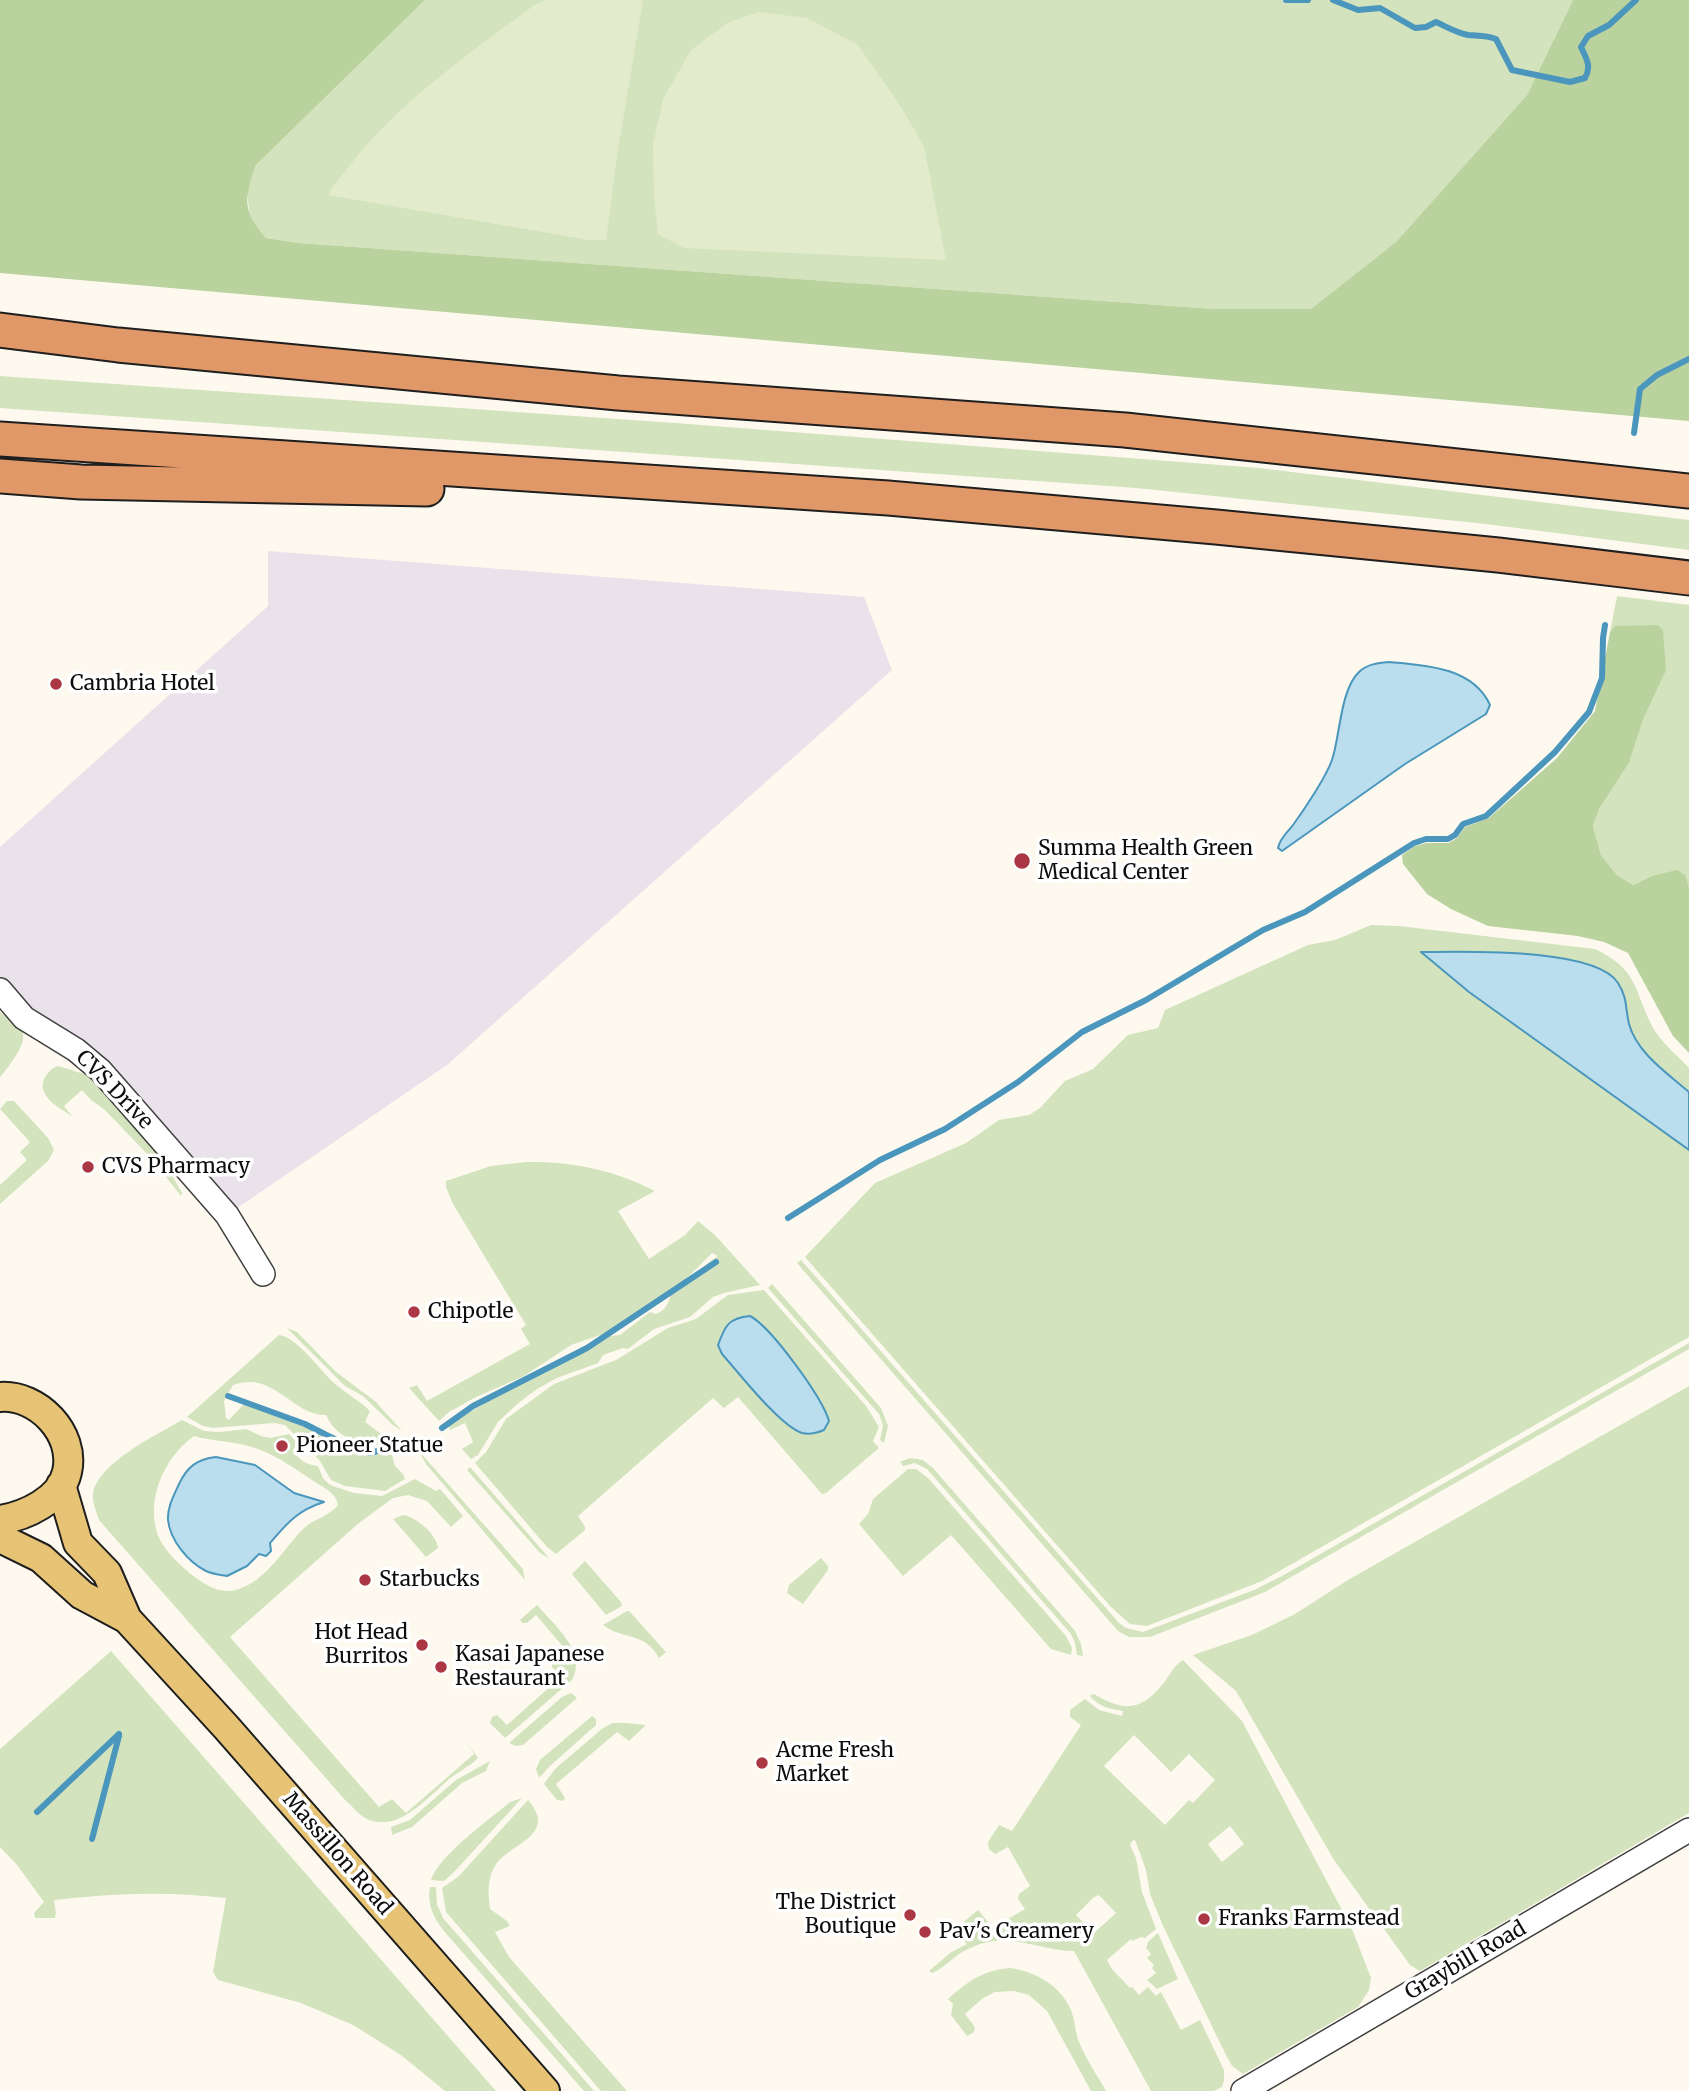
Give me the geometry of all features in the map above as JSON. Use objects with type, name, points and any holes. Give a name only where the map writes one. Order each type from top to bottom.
[{"type":"highway","points":[[0,330],[118,345],[618,393],[1125,430],[1689,491]]},
{"type":"highway","points":[[0,340],[118,345]]},
{"type":"highway","points":[[0,439],[888,498],[1243,529],[1689,578]]},
{"type":"highway","points":[[0,476],[95,482],[888,498]]},
{"type":"main road","points":[[1,1396],[29,1402],[42,1410],[55,1424],[64,1440],[67,1456],[67,1472],[51,1498],[16,1517],[1,1535]]},
{"type":"main road","name":"Massillon Road","points":[[61,1485],[78,1543],[107,1573],[127,1619],[226,1727],[545,2091]]},
{"type":"main road","name":"Massillon Road","points":[[1,1535],[41,1558],[82,1595],[127,1619]]},
{"type":"street","name":"CVS Drive","points":[[0,990],[24,1018],[76,1050],[101,1071],[227,1215],[263,1274]]},
{"type":"street","name":"Graybill Road","points":[[1243,2091],[1689,1830]]},
{"type":"shaded area","points":[[268,551],[864,597],[892,670],[447,1065],[227,1215],[193,1175],[0,990],[0,847],[268,606]]},
{"type":"green space","points":[[0,0],[425,0],[256,165],[247,204],[258,229],[266,238],[299,243],[1214,309],[1311,309],[1397,241],[1527,95],[1573,0],[1689,0],[1689,421],[0,273]]},
{"type":"green space","points":[[425,0],[1573,0],[1527,95],[1397,241],[1311,309],[1214,309],[299,243],[266,238],[250,220],[247,191],[256,165]]},
{"type":"green space","points":[[547,0],[643,0],[606,240],[589,240],[328,195],[369,143],[412,100],[494,35],[536,4]]},
{"type":"green space","points":[[759,12],[807,18],[858,45],[924,146],[946,260],[684,248],[658,234],[653,144],[663,99],[691,50],[727,23]]},
{"type":"green space","points":[[0,376],[675,423],[1259,468],[1689,520],[1689,550],[1486,524],[1136,488],[0,408]]},
{"type":"green space","points":[[1617,596],[1689,605],[1689,888],[1686,876],[1652,876],[1633,885],[1617,875],[1601,855],[1593,826],[1599,809],[1629,763],[1644,717],[1615,626],[1610,632]]},
{"type":"green space","points":[[1658,625],[1663,630],[1666,670],[1644,717],[1629,763],[1599,809],[1593,826],[1601,855],[1617,875],[1633,885],[1652,876],[1677,870],[1686,876],[1689,888],[1689,1053],[1673,1036],[1628,953],[1604,942],[1578,936],[1488,926],[1451,909],[1427,894],[1403,864],[1402,855],[1415,846],[1449,843],[1457,838],[1465,827],[1489,818],[1557,758],[1595,711],[1610,632],[1615,626]]},
{"type":"green space","points":[[1371,925],[1595,949],[1610,957],[1628,974],[1655,1031],[1689,1068],[1689,1337],[1262,1581],[1147,1626],[1130,1624],[1111,1607],[805,1257],[875,1183],[966,1143],[999,1120],[1029,1115],[1040,1108],[1065,1081],[1093,1069],[1128,1035],[1158,1028],[1165,1010],[1308,945],[1335,940]]},
{"type":"green space","points":[[0,1012],[18,1026],[23,1036],[16,1055],[0,1077]]},
{"type":"green space","points":[[58,1066],[91,1076],[159,1152],[182,1193],[181,1196],[151,1158],[82,1090],[64,1106],[72,1116],[50,1100],[43,1090],[43,1084],[48,1073]]},
{"type":"green space","points":[[7,1101],[14,1101],[48,1138],[54,1150],[48,1161],[0,1204],[0,1185],[27,1160],[20,1152],[30,1142],[0,1109]]},
{"type":"green space","points":[[526,1162],[592,1168],[624,1177],[655,1191],[618,1211],[649,1259],[685,1235],[698,1221],[715,1235],[760,1285],[713,1297],[690,1317],[654,1329],[628,1349],[623,1348],[603,1355],[598,1363],[557,1378],[537,1389],[498,1422],[478,1455],[471,1459],[462,1449],[473,1442],[465,1423],[450,1430],[453,1422],[565,1356],[608,1336],[620,1335],[650,1312],[656,1314],[666,1306],[671,1294],[718,1256],[712,1253],[684,1281],[612,1331],[571,1345],[524,1376],[476,1397],[449,1412],[439,1421],[409,1388],[417,1385],[427,1401],[530,1344],[521,1329],[526,1325],[453,1204],[446,1181],[491,1166]]},
{"type":"green space","points":[[801,1260],[1119,1623],[1126,1628],[1143,1632],[1254,1590],[1282,1576],[1689,1343],[1689,1349],[1265,1592],[1150,1637],[1129,1637],[1118,1631],[797,1263]]},
{"type":"green space","points":[[772,1284],[881,1408],[888,1426],[884,1443],[880,1440],[883,1425],[879,1414],[768,1288]]},
{"type":"green space","points":[[764,1290],[866,1406],[879,1427],[873,1441],[879,1448],[822,1494],[738,1397],[724,1408],[713,1398],[578,1516],[585,1530],[556,1554],[475,1463],[486,1452],[506,1419],[554,1384],[616,1360],[668,1328],[696,1319],[728,1295]],"holes":[[[760,1321],[769,1335],[784,1349],[812,1391],[786,1423],[722,1354]]]},
{"type":"green space","points":[[287,1328],[297,1332],[336,1372],[376,1402],[402,1431],[363,1396],[345,1386]]},
{"type":"green space","points":[[279,1335],[301,1348],[334,1383],[366,1407],[370,1411],[365,1422],[380,1433],[393,1437],[395,1442],[366,1444],[346,1437],[331,1424],[326,1415],[302,1408],[260,1383],[233,1385],[224,1401],[226,1418],[229,1420],[244,1404],[392,1455],[395,1466],[405,1479],[385,1491],[345,1486],[331,1480],[320,1461],[285,1425],[274,1423],[213,1428],[187,1417]]},
{"type":"green space","points":[[1689,1386],[1689,1813],[1420,1971],[1410,1965],[1334,1860],[1236,1691],[1193,1655],[1252,1635],[1295,1614],[1348,1580]]},
{"type":"green space","points":[[182,1420],[204,1431],[246,1429],[270,1438],[289,1434],[296,1441],[294,1452],[304,1462],[318,1466],[323,1478],[330,1485],[354,1493],[382,1496],[415,1479],[436,1491],[440,1489],[463,1516],[451,1527],[427,1501],[408,1495],[393,1498],[359,1523],[230,1637],[379,1807],[392,1799],[406,1813],[474,1754],[465,1741],[478,1758],[411,1812],[400,1818],[378,1822],[367,1819],[356,1811],[99,1520],[93,1498],[95,1486],[103,1474],[127,1453]],"holes":[[[194,1436],[248,1446],[273,1456],[328,1490],[338,1505],[303,1529],[257,1580],[230,1591],[207,1585],[192,1575],[166,1550],[155,1526],[155,1496],[159,1482],[174,1456]]]},
{"type":"green space","points":[[419,1451],[523,1569],[525,1580],[426,1464]]},
{"type":"green space","points":[[910,1458],[923,1460],[933,1468],[1075,1631],[1083,1656],[1077,1655],[1071,1634],[927,1469],[915,1463],[903,1466],[900,1462]]},
{"type":"green space","points":[[470,1467],[549,1558],[540,1553],[467,1470]]},
{"type":"green space","points":[[908,1469],[916,1469],[928,1478],[1066,1636],[1072,1648],[1071,1655],[1051,1649],[951,1535],[903,1576],[859,1524],[868,1514],[873,1499]]},
{"type":"green space","points":[[403,1515],[425,1527],[438,1548],[426,1557],[393,1519]]},
{"type":"green space","points":[[821,1558],[828,1570],[803,1604],[787,1593],[789,1585]]},
{"type":"green space","points":[[585,1561],[622,1606],[606,1615],[572,1574]]},
{"type":"green space","points":[[537,1605],[567,1640],[576,1659],[576,1670],[572,1680],[505,1738],[490,1723],[492,1717],[497,1715],[507,1725],[561,1677],[552,1667],[552,1662],[566,1650],[536,1615],[527,1623],[520,1620]]},
{"type":"green space","points":[[627,1611],[666,1652],[659,1658],[647,1644],[603,1625]]},
{"type":"green space","points":[[111,1651],[496,2091],[445,2091],[401,2055],[353,2025],[301,2003],[218,1980],[213,1972],[226,1898],[118,1894],[54,1900],[55,1918],[35,1918],[34,1913],[44,1902],[0,1847],[0,1749]]},
{"type":"green space","points":[[1183,1660],[1242,1721],[1352,1929],[1371,1978],[1369,1990],[1358,2007],[1243,2074],[1232,2066],[1227,2057],[1163,1926],[1150,1894],[1146,1870],[1135,1840],[1132,1841],[1130,1845],[1136,1858],[1142,1892],[1156,1929],[1145,1938],[1131,1939],[1107,1960],[1112,1969],[1139,1995],[1148,1987],[1156,1996],[1161,1992],[1181,2030],[1200,2020],[1224,2070],[1222,2087],[1214,2091],[1151,2091],[1074,1951],[1021,1942],[996,1941],[968,1949],[937,1971],[929,1971],[950,1953],[967,1944],[954,1930],[978,1910],[993,1928],[1025,1909],[1018,1899],[1019,1894],[1030,1886],[1008,1847],[995,1854],[989,1849],[988,1842],[999,1825],[1012,1831],[1081,1725],[1070,1717],[1070,1710],[1085,1699],[1099,1710],[1122,1716],[1123,1711],[1101,1705],[1090,1696],[1094,1694],[1122,1706],[1138,1704],[1154,1694]],"holes":[[[1134,1735],[1171,1772],[1189,1754],[1215,1780],[1193,1803],[1189,1800],[1165,1825],[1104,1766]],[[1230,1826],[1244,1844],[1222,1862],[1208,1844]],[[1099,1895],[1116,1913],[1094,1933],[1076,1915]]]},
{"type":"green space","points":[[571,1693],[577,1698],[523,1745],[509,1743],[562,1697]]},
{"type":"green space","points":[[592,1716],[596,1719],[596,1725],[539,1778],[536,1769],[540,1760]]},
{"type":"green space","points":[[613,1723],[646,1725],[629,1741],[617,1732],[556,1784],[565,1798],[563,1801],[557,1800],[544,1784],[555,1769],[603,1728]]},
{"type":"green space","points":[[490,1761],[486,1771],[462,1783],[412,1827],[392,1835],[391,1827],[410,1820],[456,1780]]},
{"type":"green space","points":[[522,1798],[454,1872],[444,1881],[431,1880],[444,1860],[466,1838],[510,1802]]},
{"type":"green space","points":[[528,1800],[536,1812],[538,1822],[535,1831],[502,1858],[495,1866],[489,1881],[490,1909],[510,1926],[495,1932],[509,1957],[627,2091],[601,2091],[446,1912],[442,1888],[458,1877]]},
{"type":"green space","points":[[430,1887],[436,1887],[437,1904],[443,1918],[594,2091],[584,2091],[443,1930],[432,1910]]},
{"type":"green space","points":[[1158,1933],[1178,1979],[1157,1989],[1147,1980],[1156,1973],[1152,1968],[1154,1965],[1147,1958],[1151,1954],[1146,1948],[1148,1942]]},
{"type":"green space","points":[[1010,1968],[1038,1976],[1060,1993],[1071,2010],[1082,2048],[1106,2091],[1091,2091],[1047,2011],[1029,1995],[1014,1991],[995,1992],[983,1998],[965,2014],[975,2027],[974,2032],[967,2036],[951,2015],[953,2004],[948,1999],[977,1978],[992,1971]]},
{"type":"water","points":[[1389,662],[1432,667],[1460,675],[1482,692],[1490,705],[1486,714],[1405,764],[1282,851],[1278,848],[1280,841],[1298,819],[1332,760],[1344,702],[1353,680],[1366,667]]},
{"type":"water","points":[[1421,952],[1495,952],[1556,957],[1605,971],[1621,989],[1629,1024],[1639,1044],[1654,1062],[1689,1092],[1689,1150],[1469,992]]},
{"type":"water","points":[[750,1316],[782,1348],[817,1396],[829,1421],[824,1430],[808,1434],[793,1428],[772,1410],[722,1354],[718,1345],[725,1328],[732,1321]]},
{"type":"water","points":[[216,1457],[255,1465],[294,1493],[324,1502],[300,1513],[288,1523],[270,1543],[271,1551],[266,1556],[259,1554],[247,1566],[227,1576],[208,1572],[193,1562],[176,1543],[168,1520],[171,1502],[185,1473],[198,1462]]},
{"type":"waterway","points":[[1286,0],[1308,0]]},
{"type":"waterway","points":[[1333,0],[1358,10],[1380,8],[1415,28],[1436,22],[1464,34],[1496,39],[1512,70],[1570,82],[1585,78],[1587,74],[1588,62],[1581,47],[1588,36],[1609,25],[1636,0]]},
{"type":"waterway","points":[[1634,433],[1640,389],[1657,375],[1689,359]]},
{"type":"waterway","points":[[788,1218],[880,1160],[945,1129],[1018,1082],[1082,1032],[1146,1000],[1263,930],[1305,912],[1414,843],[1426,839],[1448,839],[1455,835],[1463,824],[1486,816],[1555,752],[1589,712],[1602,678],[1605,625]]},
{"type":"waterway","points":[[442,1428],[473,1406],[587,1348],[716,1262]]},
{"type":"waterway","points":[[228,1396],[305,1424],[346,1445],[369,1453],[400,1446]]},
{"type":"waterway","points":[[37,1812],[119,1734]]},
{"type":"waterway","points":[[92,1839],[119,1736]]},
{"type":"place","name":"Cambria Hotel","points":[[56,684]]},
{"type":"place","name":"Summa Health Green Medical Center","points":[[1022,861]]},
{"type":"place","name":"CVS Pharmacy","points":[[88,1167]]},
{"type":"place","name":"Chipotle","points":[[414,1312]]},
{"type":"place","name":"Pioneer Statue","points":[[282,1446]]},
{"type":"place","name":"Starbucks","points":[[365,1580]]},
{"type":"place","name":"Hot Head Burritos","points":[[422,1645]]},
{"type":"place","name":"Kasai Japanese Restaurant","points":[[441,1667]]},
{"type":"place","name":"Acme Fresh Market","points":[[762,1763]]},
{"type":"place","name":"The District Boutique","points":[[910,1915]]},
{"type":"place","name":"Franks Farmstead","points":[[1204,1919]]},
{"type":"place","name":"Pav's Creamery","points":[[925,1932]]}]
